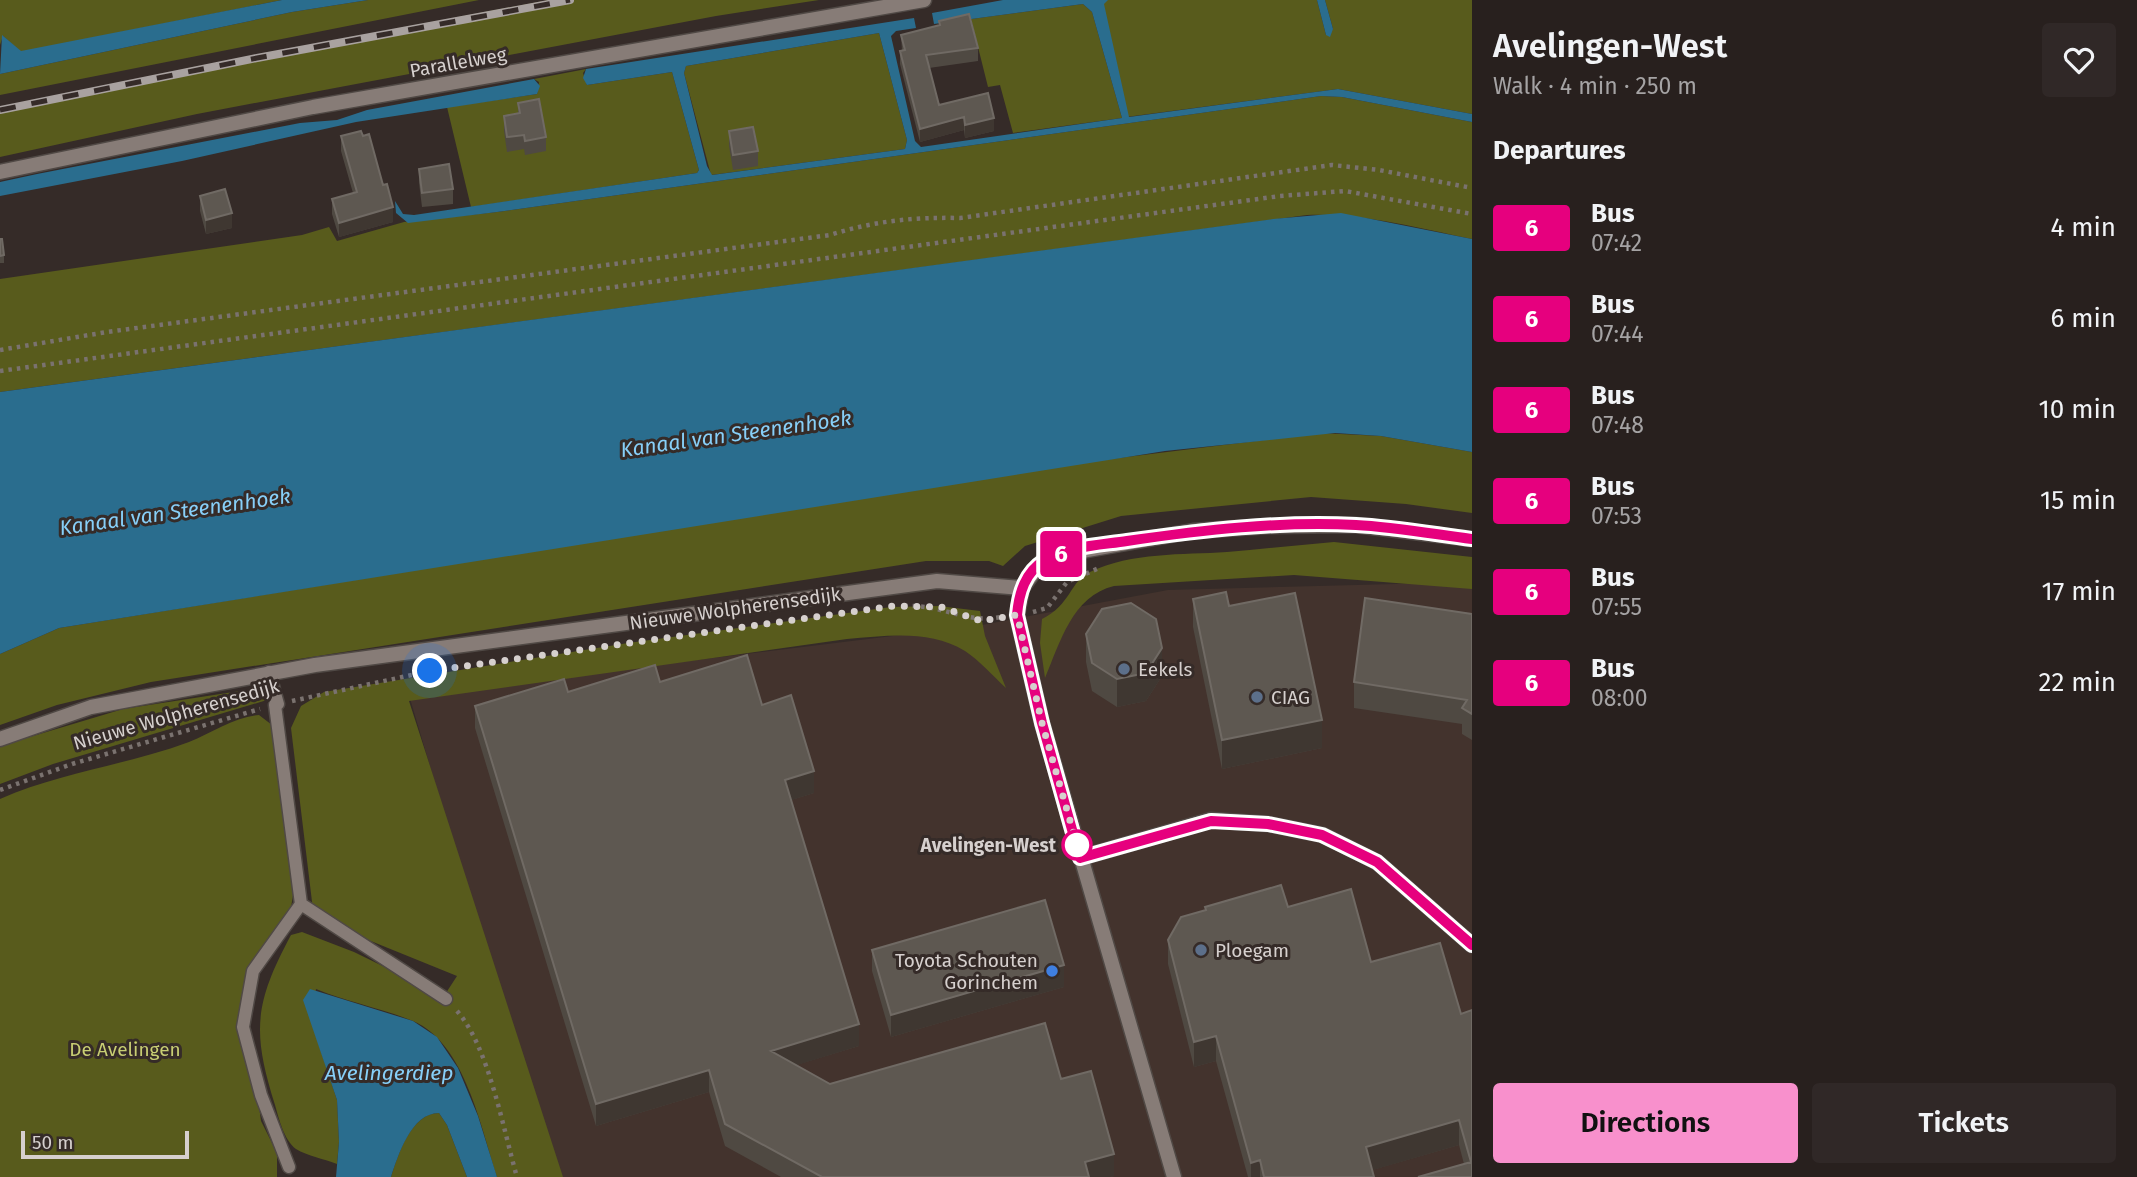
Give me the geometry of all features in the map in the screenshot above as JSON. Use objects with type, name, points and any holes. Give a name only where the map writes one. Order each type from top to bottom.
[{"type":"street","name":"Parallelweg","points":[[0,172],[313,107],[924,0]]},
{"type":"street","points":[[1174,1177],[1042,723],[1017,615],[1022,587],[1042,561],[1054,556],[1193,531],[1355,525],[1472,539]]},
{"type":"street","name":"Nieuwe Wolpherensedijk","points":[[0,739],[91,707],[269,673],[937,581],[1022,587]]},
{"type":"street","points":[[1080,858],[1211,821],[1268,824],[1322,835],[1377,862],[1472,945]]},
{"type":"lane","points":[[269,673],[278,704],[275,705],[285,798],[301,904],[253,971],[243,1027],[261,1095],[289,1167]]},
{"type":"lane","points":[[301,904],[446,999]]},
{"type":"path","points":[[0,350],[121,330],[830,234],[874,222],[906,217],[960,218],[1332,165],[1379,170],[1472,188]]},
{"type":"path","points":[[0,371],[1280,196],[1345,191],[1472,214]]},
{"type":"path","points":[[894,606],[941,607],[981,621],[1017,615],[1047,608],[1067,582],[1078,575],[1109,566]]},
{"type":"path","name":"Nieuwe Wolpherensedijk","points":[[0,790],[72,764],[278,704],[453,666]]},
{"type":"path","points":[[446,999],[469,1025],[480,1049],[517,1177]]},
{"type":"shaded area","points":[[1472,582],[1472,1177],[551,1177],[409,695],[982,625],[1168,590]]},
{"type":"green space","points":[[0,0],[282,0],[21,52],[3,36],[0,45]]},
{"type":"green space","points":[[368,0],[479,0],[0,95],[0,74],[292,12]]},
{"type":"green space","points":[[549,0],[819,0],[716,16],[197,114],[0,157],[0,108],[221,62]]},
{"type":"green space","points":[[1095,0],[1317,0],[1326,35],[1333,29],[1325,0],[1472,0],[1472,114],[1338,89],[1126,117]]},
{"type":"green space","points":[[1083,4],[1092,12],[1122,118],[1013,133],[1000,85],[988,87],[971,19]]},
{"type":"green space","points":[[879,33],[907,140],[905,149],[711,175],[684,73],[686,66]]},
{"type":"green space","points":[[586,69],[583,73],[587,85],[672,72],[699,170],[697,173],[471,207],[447,107],[537,94],[539,82],[534,79]]},
{"type":"green space","points":[[1321,96],[1342,97],[1472,122],[1472,239],[1349,216],[1307,215],[0,392],[0,279],[302,235],[329,227],[337,241],[404,222],[497,212]]},
{"type":"green space","points":[[1320,433],[1381,436],[1472,452],[1472,513],[1406,504],[1311,497],[1121,516],[1025,546],[1003,566],[989,561],[926,561],[151,682],[57,705],[0,725],[0,654],[59,628],[1062,465]]},
{"type":"green space","points":[[1334,542],[1472,557],[1472,589],[1294,575],[1114,586],[1100,591],[1078,610],[1062,636],[1045,678],[1040,643],[1042,619],[1059,607],[1078,581],[1090,572],[1140,558]]},
{"type":"green space","points":[[939,606],[980,611],[985,636],[1006,688],[971,655],[951,644],[937,639],[892,636],[847,639],[409,701],[563,1177],[497,1177],[477,1112],[458,1067],[446,1048],[431,1032],[401,1016],[316,989],[311,1021],[337,1100],[337,1164],[305,1154],[292,1145],[278,1117],[260,1037],[260,1018],[270,980],[291,935],[302,932],[354,952],[444,996],[457,976],[314,918],[291,728],[301,706],[324,692],[628,643],[891,607]]},
{"type":"green space","points":[[259,688],[264,690],[267,700],[53,764],[0,784],[0,747],[13,742],[123,709]]},
{"type":"green space","name":"De Avelingen","points":[[259,715],[272,725],[295,884],[290,913],[273,935],[245,1002],[261,1121],[277,1153],[277,1177],[0,1177],[0,799],[47,782],[166,750],[232,722]]},
{"type":"green space","points":[[439,1113],[447,1125],[467,1177],[391,1177],[413,1127],[429,1115]]},
{"type":"water","points":[[282,0],[368,0],[292,12],[0,74],[2,35],[21,51]]},
{"type":"water","points":[[1003,0],[1108,0],[1104,4],[1129,117],[1338,89],[1472,114],[1472,122],[1342,97],[1321,96],[497,212],[408,223],[396,213],[395,201],[403,214],[414,215],[697,173],[699,170],[672,72],[587,85],[583,78],[586,69],[914,18],[916,28],[896,31],[891,36],[915,141],[921,147],[1122,118],[1092,12],[1083,4],[934,24],[932,13]],"holes":[[[879,33],[907,140],[905,149],[712,175],[707,166],[684,73],[686,66]]]},
{"type":"water","points":[[1317,0],[1325,0],[1333,29],[1330,37],[1326,35]]},
{"type":"water","points":[[534,79],[540,86],[537,94],[356,122],[182,161],[0,196],[0,182],[300,123],[337,120],[367,110]]},
{"type":"water","name":"Kanaal van Steenenhoek","points":[[1341,213],[1472,239],[1472,452],[1381,436],[1335,433],[1165,451],[59,628],[0,654],[0,392],[1273,219]]},
{"type":"water","name":"Avelingerdiep","points":[[310,989],[413,1021],[437,1037],[458,1068],[478,1116],[497,1177],[467,1177],[447,1125],[439,1113],[429,1115],[413,1128],[391,1177],[336,1177],[339,1142],[337,1100],[303,1000]]},
{"type":"building","points":[[969,14],[978,48],[926,55],[939,105],[988,93],[994,118],[965,125],[964,117],[920,129],[900,51],[905,50],[901,35],[940,25],[939,21]]},
{"type":"building","points":[[539,99],[546,137],[525,141],[524,135],[507,137],[504,116],[520,113],[518,103]]},
{"type":"building","points":[[753,127],[758,151],[733,155],[729,131]]},
{"type":"building","points":[[361,131],[363,136],[369,134],[383,185],[387,184],[393,207],[339,223],[332,199],[357,192],[341,136]]},
{"type":"building","points":[[449,164],[453,189],[422,193],[419,169]]},
{"type":"building","points":[[225,189],[232,213],[206,220],[200,196]]},
{"type":"building","points":[[0,239],[4,255],[0,256]]},
{"type":"building","points":[[1226,592],[1229,606],[1295,593],[1322,720],[1222,740],[1193,599]]},
{"type":"building","points":[[1365,598],[1472,614],[1472,714],[1462,708],[1467,700],[1354,682]]},
{"type":"building","points":[[1131,603],[1156,619],[1162,648],[1146,673],[1117,679],[1092,663],[1086,634],[1102,609]]},
{"type":"building","points":[[747,655],[762,705],[791,695],[814,771],[785,780],[859,1024],[771,1051],[830,1084],[1045,1023],[1061,1079],[1091,1071],[1114,1154],[1085,1162],[1089,1177],[822,1177],[725,1124],[709,1070],[596,1104],[475,706],[564,679],[568,692],[655,665],[660,682]]},
{"type":"building","points":[[1281,885],[1288,907],[1351,889],[1371,962],[1440,943],[1461,1014],[1472,1010],[1472,1177],[1418,1177],[1471,1162],[1459,1120],[1366,1147],[1374,1177],[1264,1177],[1260,1160],[1251,1163],[1216,1036],[1194,1042],[1168,940],[1181,917],[1206,910],[1205,907]]},
{"type":"building","points":[[1045,900],[1064,965],[891,1015],[872,950]]},
{"type":"railway","points":[[0,110],[257,58],[570,0]]},
{"type":"bus line","name":"6","points":[[1472,539],[1355,525],[1268,526],[1193,531],[1076,550],[1042,561],[1028,575],[1018,599],[1017,615],[1042,723],[1080,858],[1211,821],[1268,824],[1322,835],[1377,862],[1472,945]]},
{"type":"place","name":"Eekels","points":[[1124,669]]},
{"type":"place","name":"CIAG","points":[[1257,697]]},
{"type":"place","name":"Avelingen-West","points":[[1077,845]]},
{"type":"place","name":"Ploegam","points":[[1201,950]]},
{"type":"place","name":"Toyota Schouten Gorinchem","points":[[1052,971]]},
{"type":"route","points":[[430,671],[894,606],[941,607],[981,621],[1017,615],[1042,723],[1077,845]]}]
